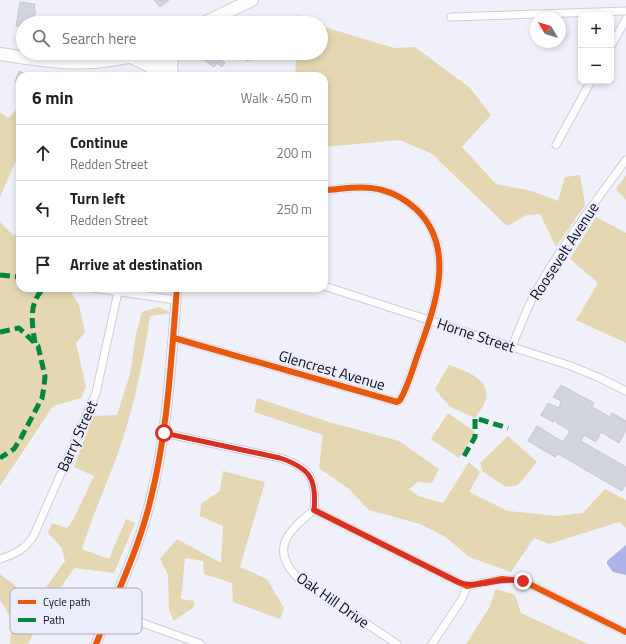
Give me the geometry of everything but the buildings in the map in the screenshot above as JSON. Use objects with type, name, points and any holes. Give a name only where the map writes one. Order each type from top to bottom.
[{"type":"main road","points":[[219,16],[252,0]]},
{"type":"main road","points":[[0,54],[16,56]]},
{"type":"main road","points":[[42,60],[63,63],[105,60]]},
{"type":"main road","points":[[137,60],[148,65],[156,72]]},
{"type":"main road","points":[[171,72],[172,60]]},
{"type":"street","points":[[451,17],[626,11]]},
{"type":"street","points":[[614,41],[626,19]]},
{"type":"street","points":[[155,60],[160,72]]},
{"type":"street","points":[[164,60],[169,72]]},
{"type":"street","points":[[556,145],[589,84]]},
{"type":"street","name":"Roosevelt Avenue","points":[[512,347],[532,300],[543,281],[587,214],[626,160]]},
{"type":"street","points":[[328,190],[369,187],[383,190],[410,204],[422,215],[430,227],[439,256],[439,283],[430,320]]},
{"type":"street","name":"Horne Street","points":[[328,287],[512,347],[600,378],[626,391]]},
{"type":"street","points":[[118,292],[176,300]]},
{"type":"street","name":"Barry Street","points":[[0,559],[25,548],[37,528],[96,393],[118,292]]},
{"type":"street","points":[[118,588],[146,517],[164,433],[174,338],[177,292]]},
{"type":"street","name":"Glencrest Avenue","points":[[174,338],[397,402],[403,395],[430,320]]},
{"type":"street","points":[[164,433],[280,458],[293,463],[305,470],[313,482],[315,497],[314,510],[467,586],[502,579],[523,581],[626,632]]},
{"type":"street","name":"Oak Hill Drive","points":[[314,510],[289,532],[284,546],[287,562],[298,578],[397,644]]},
{"type":"street","points":[[432,644],[462,599],[467,586]]},
{"type":"street","points":[[142,623],[201,644]]},
{"type":"street","points":[[96,644],[100,634]]},
{"type":"shaded area","points":[[328,28],[394,48],[415,47],[470,88],[491,115],[462,147],[496,184],[532,191],[558,201],[565,177],[580,175],[585,205],[556,247],[540,214],[527,215],[507,226],[432,154],[400,140],[328,147],[328,72],[295,72],[296,60],[328,60]]},
{"type":"shaded area","points":[[16,110],[16,160],[0,197],[0,112],[8,118]]},
{"type":"shaded area","points":[[626,175],[626,200],[616,189]]},
{"type":"shaded area","points":[[596,217],[626,233],[626,343],[576,320],[598,283],[570,259]]},
{"type":"shaded area","points":[[0,222],[14,236],[16,234],[16,292],[73,292],[72,294],[79,305],[85,332],[76,343],[86,387],[81,398],[53,406],[0,486]]},
{"type":"shaded area","points":[[159,307],[171,313],[150,316],[140,372],[126,428],[82,549],[109,559],[126,519],[135,523],[114,573],[74,568],[60,588],[46,588],[65,561],[62,548],[48,533],[52,523],[67,528],[73,520],[94,476],[74,467],[93,416],[117,415],[130,374],[136,334],[142,312]]},
{"type":"shaded area","points":[[449,365],[468,372],[480,380],[484,385],[486,398],[483,406],[475,418],[449,406],[435,389]]},
{"type":"shaded area","points":[[257,398],[329,422],[399,441],[439,469],[432,483],[418,482],[409,489],[418,496],[443,503],[469,462],[480,472],[469,492],[508,511],[558,516],[583,513],[605,489],[626,500],[626,528],[619,522],[549,544],[534,538],[511,572],[469,557],[447,538],[420,524],[369,510],[349,489],[319,468],[323,435],[254,412]]},
{"type":"shaded area","points":[[448,413],[475,432],[459,458],[431,439]]},
{"type":"shaded area","points":[[508,436],[537,462],[518,485],[506,487],[483,472],[480,463]]},
{"type":"shaded area","points":[[223,471],[265,482],[240,567],[267,579],[284,608],[280,619],[233,602],[232,583],[204,574],[203,561],[185,558],[181,599],[194,601],[194,607],[174,621],[169,610],[168,575],[160,559],[177,539],[221,563],[223,526],[200,516],[201,504],[220,491]]},
{"type":"shaded area","points":[[0,574],[18,588],[10,588],[10,617],[0,600]]},
{"type":"shaded area","points":[[496,589],[515,595],[521,613],[588,644],[466,644],[489,608]]},
{"type":"shaded area","points":[[11,634],[33,634],[28,644],[10,644]]},
{"type":"water","points":[[626,545],[626,575],[613,572],[607,564],[607,561]]},
{"type":"marked path","points":[[0,275],[16,277]]},
{"type":"marked path","points":[[35,343],[32,314],[35,300],[41,292]]},
{"type":"marked path","points":[[0,332],[19,328],[38,346],[45,376],[42,398],[21,438],[14,449],[0,458]]},
{"type":"marked path","points":[[464,456],[475,437],[475,418],[508,428]]},
{"type":"cycle path","points":[[174,338],[397,402],[400,400],[411,376],[436,297],[439,278],[439,259],[436,241],[429,224],[416,209],[391,193],[368,188],[328,190]]},
{"type":"cycle path","points":[[120,588],[145,520],[161,449],[171,369],[177,292]]},
{"type":"cycle path","points":[[314,510],[467,586],[502,579],[523,581],[626,632]]},
{"type":"cycle path","points":[[96,644],[100,634]]},
{"type":"route","points":[[164,433],[208,444],[251,451],[280,458],[300,466],[310,476],[313,482],[315,489],[314,510],[467,586],[502,579],[523,581]]}]
